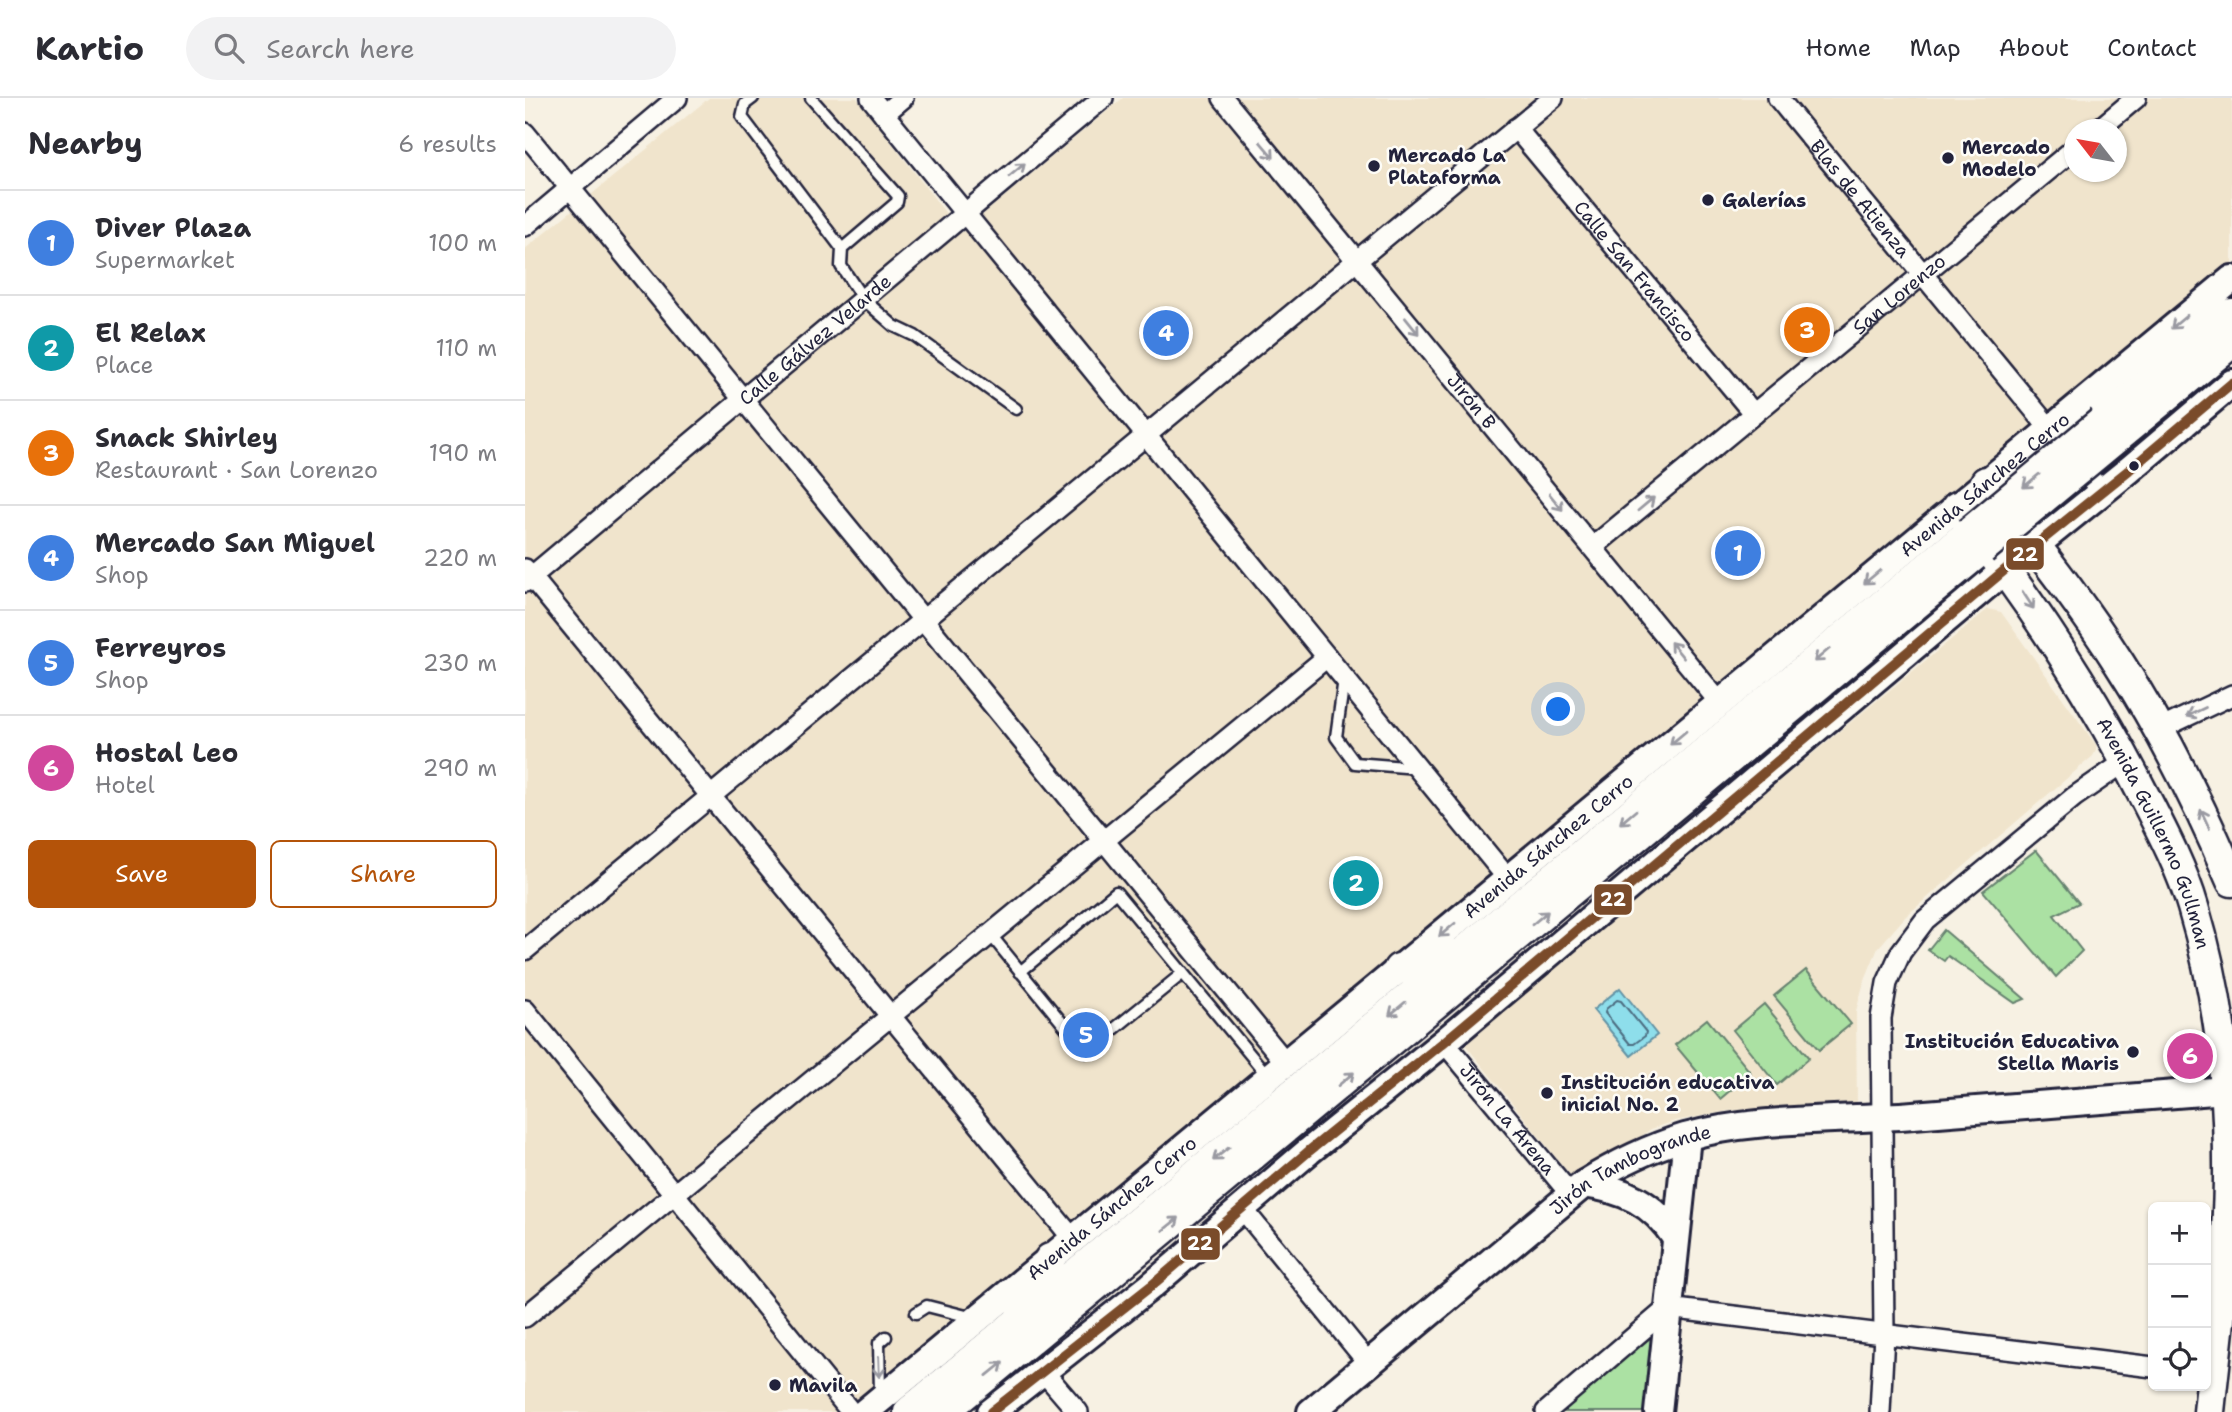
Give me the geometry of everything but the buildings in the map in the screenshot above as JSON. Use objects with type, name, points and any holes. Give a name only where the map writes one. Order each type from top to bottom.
[{"type":"main road","name":"Avenida Sánchez Cerro","points":[[943,1412],[1969,530],[1986,482],[2232,279]]},
{"type":"main road","name":"Avenida Sánchez Cerro","points":[[2109,430],[2232,314]]},
{"type":"main road","name":"Avenida Sánchez Cerro","points":[[873,1406],[1720,703],[2232,342]]},
{"type":"main road","points":[[991,1412],[1151,1286],[2006,569],[2232,383]]},
{"type":"main road","points":[[1986,482],[2035,545],[2119,663],[2160,729],[2204,816],[2232,881]]},
{"type":"main road","name":"Avenida Sánchez Cerro","points":[[909,1412],[1969,530]]},
{"type":"main road","name":"Avenida Guillermo Gullman","points":[[1969,530],[2006,569],[2083,688],[2126,761],[2165,838],[2193,905],[2212,982],[2229,1088],[2229,1179],[2224,1276],[2217,1374],[2209,1412]]},
{"type":"main road","points":[[1399,969],[1465,952]]},
{"type":"main road","name":"Jirón Tambogrande","points":[[1311,1412],[1578,1190],[1608,1169],[1643,1152],[1686,1137],[1757,1125],[1882,1118],[2229,1088]]},
{"type":"main road","points":[[1658,1412],[1686,1137]]},
{"type":"main road","points":[[1578,1190],[1622,1191],[1638,1199],[1665,1222],[1675,1237]]},
{"type":"main road","points":[[967,1363],[1039,1283],[1050,1259]]},
{"type":"street","points":[[525,226],[677,98]]},
{"type":"street","points":[[871,98],[1508,879]]},
{"type":"street","points":[[884,114],[903,98]]},
{"type":"street","name":"Calle Gálvez Velarde","points":[[527,576],[744,399],[1103,98]]},
{"type":"street","name":"Jirón B","points":[[1223,98],[1720,703]]},
{"type":"street","points":[[525,950],[1553,98]]},
{"type":"street","name":"Blas de Atienza","points":[[1778,98],[2101,491]]},
{"type":"street","points":[[2111,119],[2136,98]]},
{"type":"street","name":"Calle San Francisco","points":[[1516,128],[1754,414]]},
{"type":"street","points":[[525,133],[1105,840],[1278,1070]]},
{"type":"street","name":"San Lorenzo","points":[[1593,548],[2064,157]]},
{"type":"street","points":[[527,576],[1073,1239]]},
{"type":"street","points":[[525,1317],[1327,657]]},
{"type":"street","points":[[2160,729],[2232,695]]},
{"type":"street","points":[[1880,1412],[1884,1335],[1881,1018],[1887,983],[1901,953],[1925,920],[2074,797],[2126,761]]},
{"type":"street","points":[[525,1010],[851,1412]]},
{"type":"street","name":"Jirón La Arena","points":[[1444,1042],[1578,1190]]},
{"type":"street","points":[[1242,1208],[1369,1364]]},
{"type":"street","points":[[1546,1412],[1668,1308],[2148,1366]]},
{"type":"street","points":[[1042,1370],[1078,1412]]},
{"type":"lane","points":[[753,98],[745,104],[742,117],[842,249],[841,266],[863,299],[894,326],[915,336],[1016,409]]},
{"type":"lane","points":[[811,98],[898,196],[897,202],[842,249]]},
{"type":"lane","points":[[1344,678],[1336,737],[1355,763],[1417,768]]},
{"type":"lane","points":[[1020,972],[1116,892],[1183,973],[1278,1070]]},
{"type":"lane","points":[[991,934],[1086,1052],[1183,973]]},
{"type":"lane","points":[[916,1313],[927,1306],[978,1318]]},
{"type":"lane","points":[[873,1406],[879,1343],[886,1338]]},
{"type":"shaded area","points":[[709,98],[857,98],[961,233],[1123,98],[2232,98],[2232,288],[1530,843],[847,1412],[525,1412],[525,249]]},
{"type":"shaded area","points":[[1988,609],[2001,612],[2096,745],[2096,750],[2093,756],[1906,916],[1878,948],[1856,1011],[1857,1106],[1733,1110],[1675,1121],[1651,1129],[1631,1144],[1572,1177],[1463,1042]]},
{"type":"green space","points":[[2036,850],[2079,903],[2054,915],[2082,951],[2056,977],[1983,891]]},
{"type":"green space","points":[[1944,930],[2025,999],[2015,1003],[1948,956],[1944,961],[1928,950]]},
{"type":"green space","points":[[1806,970],[1851,1024],[1819,1050],[1774,996]]},
{"type":"green space","points":[[1764,1004],[1809,1058],[1777,1085],[1733,1030]]},
{"type":"green space","points":[[1707,1019],[1751,1073],[1720,1099],[1675,1045]]},
{"type":"green space","points":[[1668,1308],[1658,1412],[1546,1412]]},
{"type":"water","points":[[1620,988],[1657,1035],[1631,1056],[1593,1010]]},
{"type":"transit line","name":"22","points":[[991,1412],[1151,1286],[1309,1151],[1444,1042],[2006,569],[2232,383]]},
{"type":"place","name":"Mercado Modelo","points":[[1948,158]]},
{"type":"place","name":"Mercado La Plataforma","points":[[1374,166]]},
{"type":"place","name":"Galerías","points":[[1708,200]]},
{"type":"place","name":"Snack Shirley","points":[[1807,330]]},
{"type":"place","name":"Mercado San Miguel","points":[[1166,333]]},
{"type":"place","name":"Diver Plaza","points":[[1738,553]]},
{"type":"place","name":"El Relax","points":[[1356,883]]},
{"type":"place","name":"Ferreyros","points":[[1086,1035]]},
{"type":"place","name":"Institución Educativa Stella Maris","points":[[2133,1052]]},
{"type":"place","name":"Hostal Leo","points":[[2190,1056]]},
{"type":"place","name":"Institución educativa inicial No. 2","points":[[1547,1093]]},
{"type":"place","name":"Mavila","points":[[775,1385]]}]
